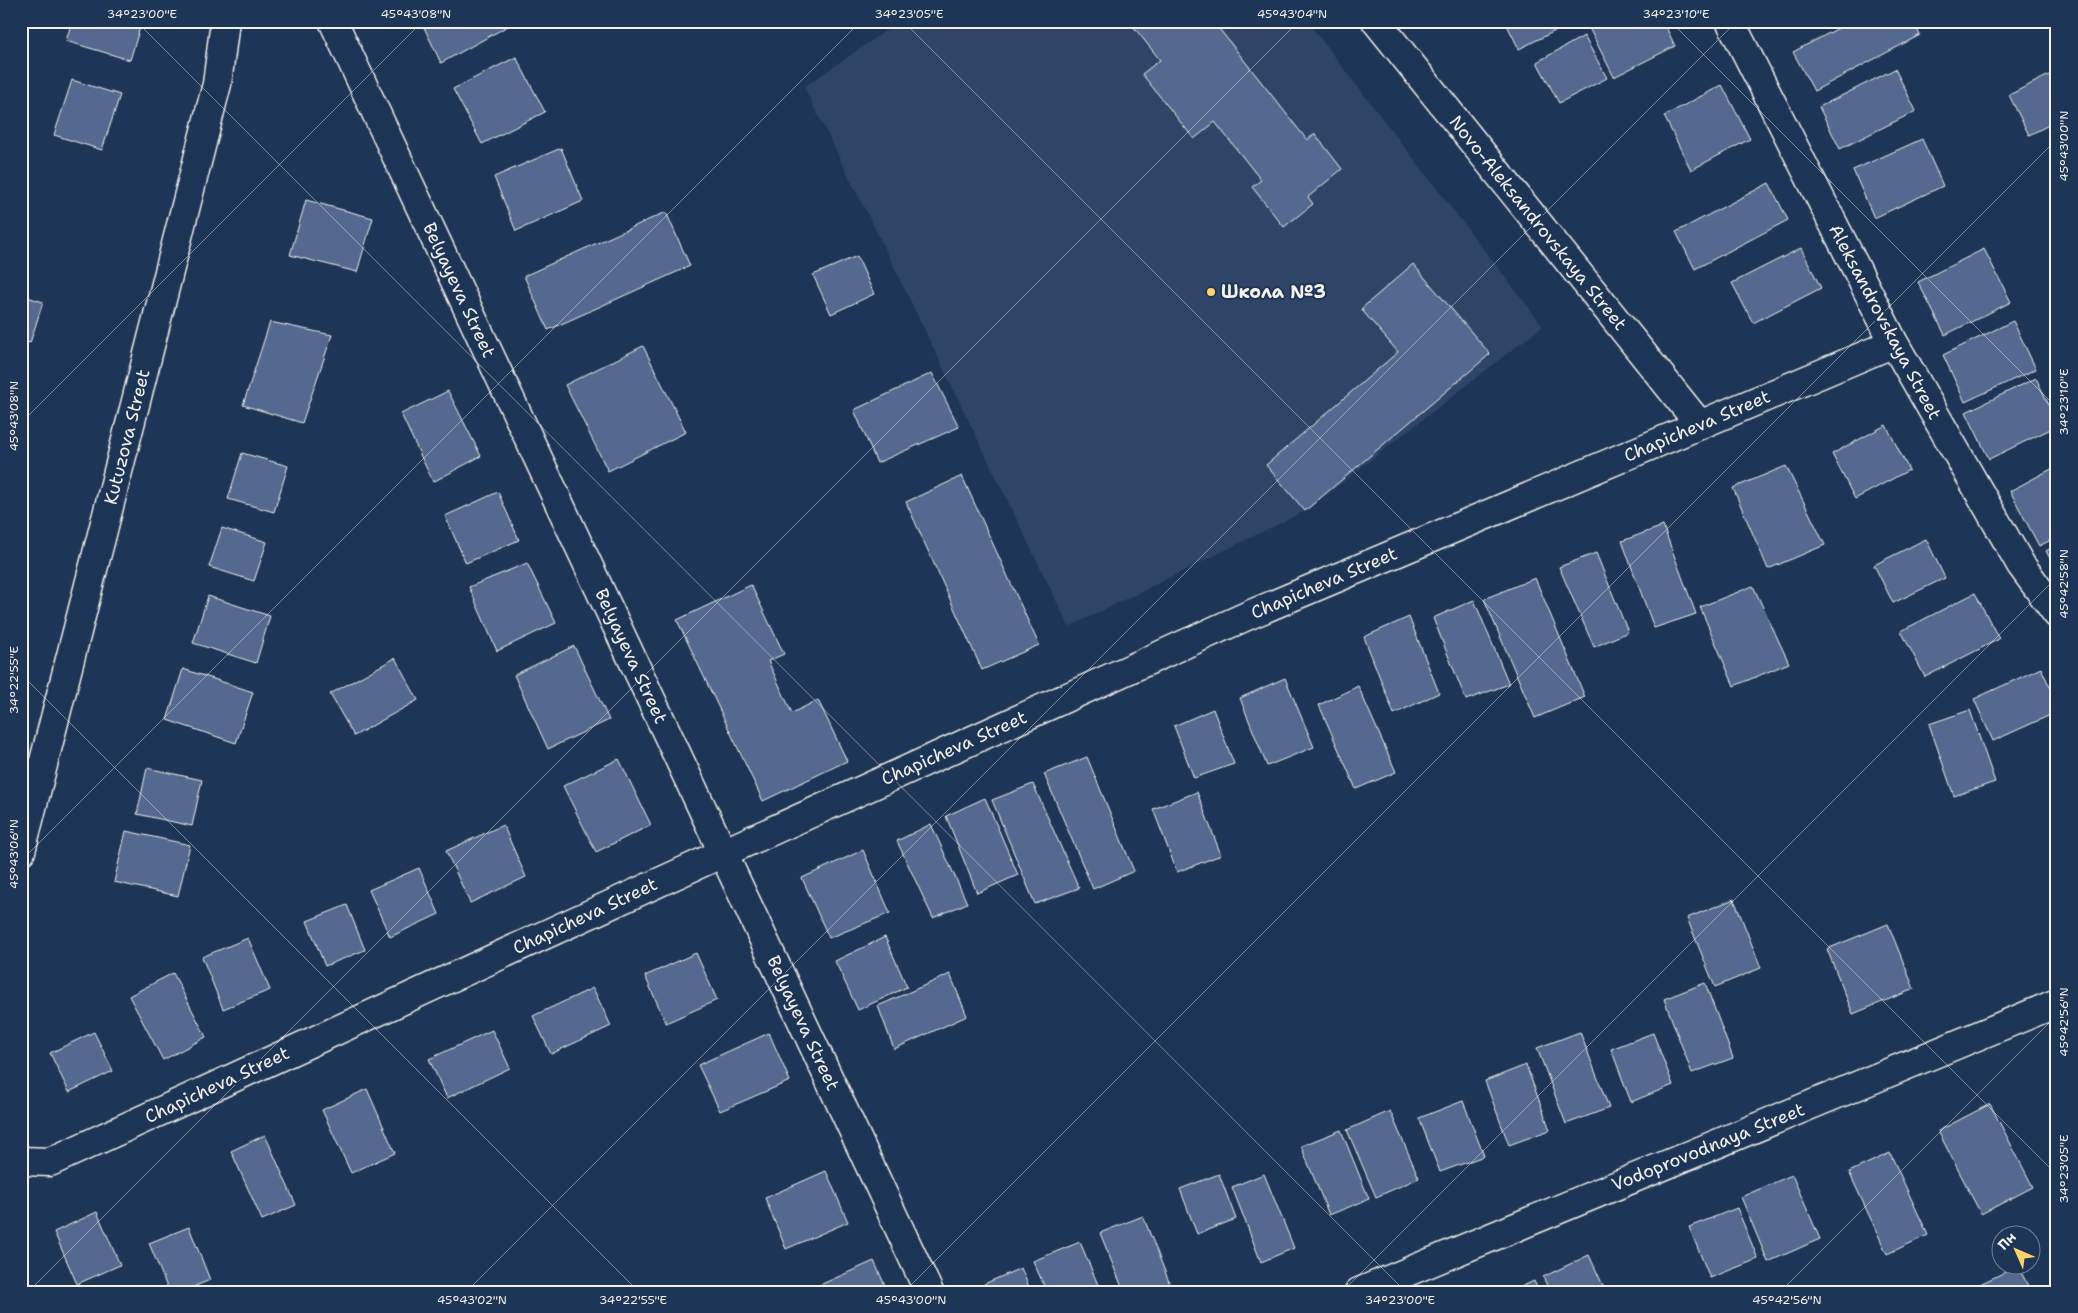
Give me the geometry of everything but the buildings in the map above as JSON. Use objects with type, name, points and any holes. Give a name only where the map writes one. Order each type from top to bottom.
[{"type":"street","name":"Kutuzova Street","points":[[21,851],[217,84],[225,21]]},
{"type":"street","name":"Belyayeva Street","points":[[334,21],[929,1292]]},
{"type":"street","name":"Novo-Aleksandrovskaya Street","points":[[1376,21],[1700,425]]},
{"type":"street","name":"Aleksandrovskaya Street","points":[[1730,21],[1894,343],[2021,565],[2057,614]]},
{"type":"street","name":"Chapicheva Street","points":[[21,1162],[50,1162],[723,853],[1249,615],[1894,343]]},
{"type":"street","name":"Vodoprovodnaya Street","points":[[1359,1292],[2057,1003]]},
{"type":"shaded area","name":"Школа №3","points":[[900,21],[1307,21],[1543,326],[1305,511],[1069,627],[804,87]]},
{"type":"place","name":"Школа №3","points":[[1211,292]]}]
